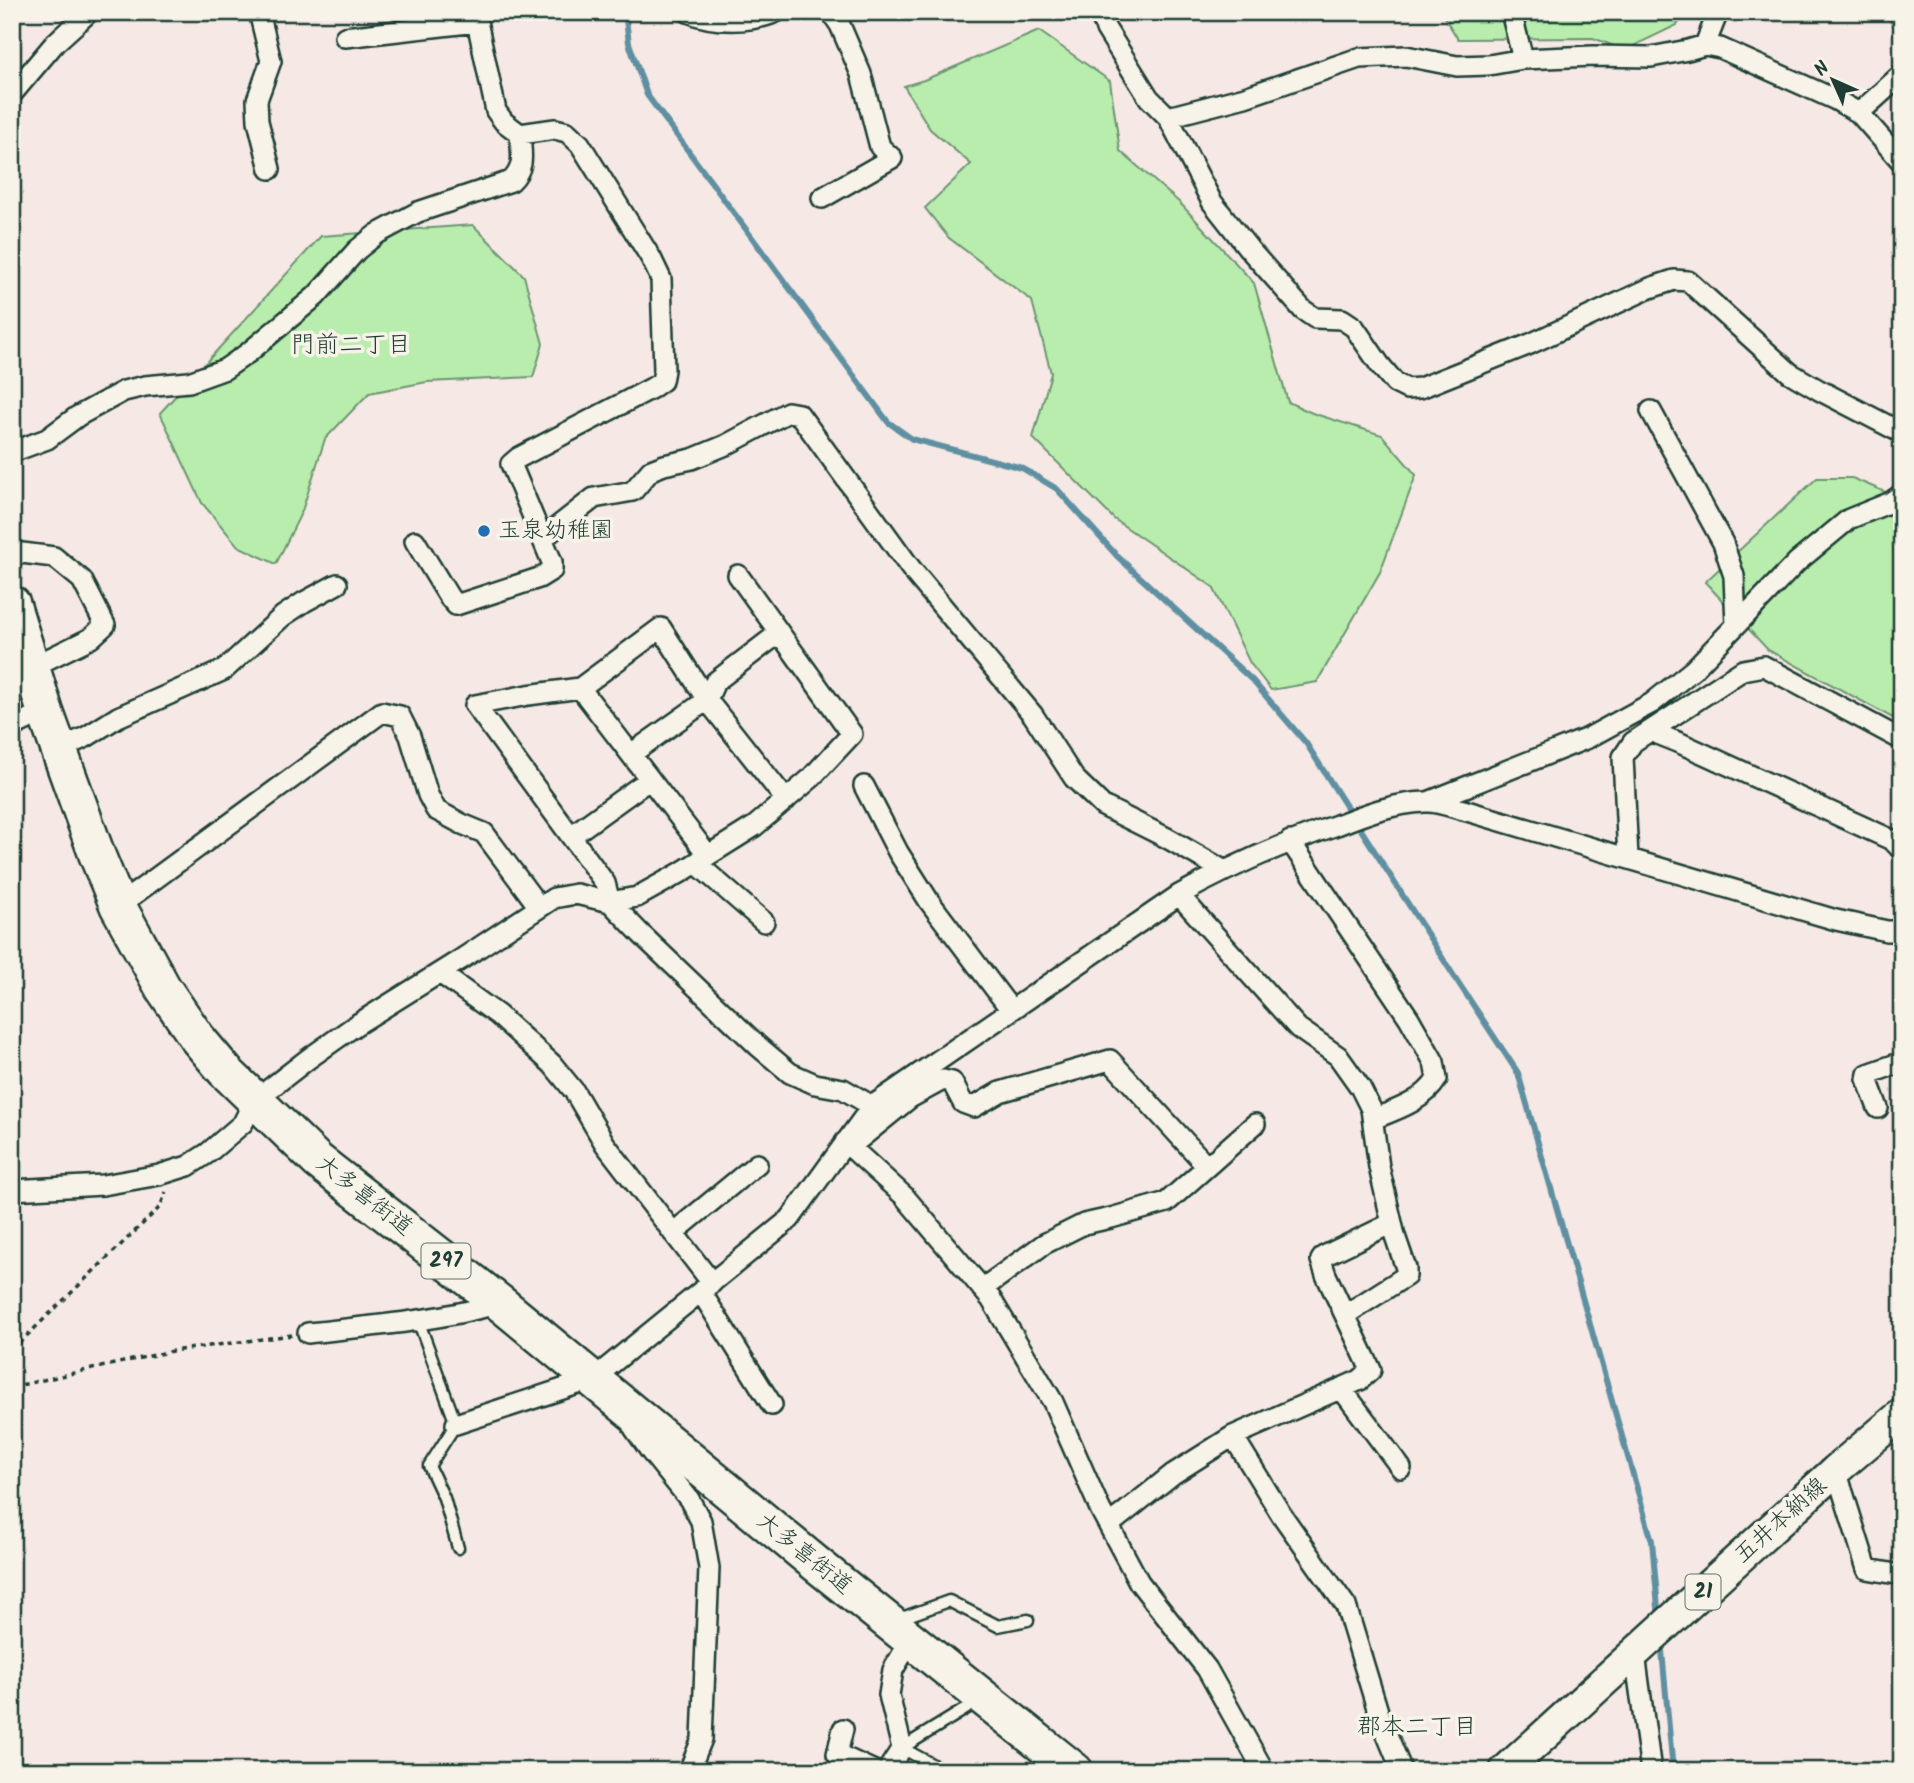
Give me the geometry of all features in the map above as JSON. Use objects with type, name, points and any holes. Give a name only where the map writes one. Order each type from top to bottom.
[{"type":"highway","name":"大多喜街道","points":[[12,604],[45,711],[118,906],[163,988],[198,1039],[254,1101],[318,1161],[500,1303],[899,1632],[1075,1771]]},
{"type":"main road","name":"五井本納線","points":[[1505,1771],[1836,1470],[1902,1414]]},
{"type":"street","points":[[259,12],[271,61],[257,100],[258,121],[270,169]]},
{"type":"street","points":[[688,12],[730,20],[764,17],[776,12]]},
{"type":"street","points":[[822,198],[892,158],[880,147],[861,74],[840,25],[831,12]]},
{"type":"street","points":[[1100,12],[1106,29],[1149,98],[1168,117],[1212,202],[1303,310],[1315,317],[1342,319],[1354,327],[1395,383],[1407,389],[1420,388],[1530,344],[1650,288],[1674,280],[1688,281],[1790,373],[1902,433]]},
{"type":"street","points":[[1511,12],[1523,59]]},
{"type":"street","points":[[1705,45],[1718,12]]},
{"type":"street","points":[[12,94],[55,43],[85,13]]},
{"type":"street","points":[[345,37],[476,17],[496,111],[504,122],[520,134],[555,129],[566,132],[580,144],[651,258],[661,279],[664,370],[662,381],[511,464],[543,538],[552,562],[552,570],[539,578],[456,605],[415,541]]},
{"type":"street","points":[[1168,117],[1245,97],[1359,58],[1406,56],[1457,66],[1489,65],[1523,59],[1651,57],[1705,45],[1720,48],[1859,113],[1902,162]]},
{"type":"street","points":[[1859,113],[1902,74]]},
{"type":"street","points":[[12,452],[47,439],[78,416],[124,391],[145,386],[190,383],[225,369],[316,296],[356,250],[377,234],[418,212],[510,181],[518,174],[522,165],[520,134]]},
{"type":"street","points":[[1651,411],[1723,543],[1734,576],[1736,625]]},
{"type":"street","points":[[543,538],[594,498],[633,491],[651,470],[726,445],[788,412],[799,414],[912,570],[1033,715],[1074,778],[1103,806],[1223,870]]},
{"type":"street","points":[[456,1424],[606,1389],[706,1287],[790,1219],[848,1145],[872,1106],[1179,895],[1223,870],[1290,841],[1394,806],[1428,802],[1588,738],[1652,703],[1693,670],[1797,562],[1849,519],[1891,502],[1902,494]]},
{"type":"street","points":[[12,557],[22,553],[54,557],[82,580],[105,625],[91,638],[32,667]]},
{"type":"street","points":[[12,1190],[103,1185],[159,1175],[188,1166],[243,1123],[254,1101],[308,1059],[539,907],[554,898],[576,894],[610,902],[637,898],[755,826],[786,800],[810,779],[852,734],[738,575]]},
{"type":"street","points":[[59,749],[86,737],[118,717],[224,670],[283,616],[337,584]]},
{"type":"street","points":[[786,800],[706,700],[661,628],[580,688],[475,705],[606,883],[610,902],[758,1046],[790,1073],[816,1084],[843,1089],[872,1106]]},
{"type":"street","points":[[631,754],[706,700],[715,682],[779,633]]},
{"type":"street","points":[[1628,858],[1623,757],[1633,742],[1743,670],[1764,666],[1902,740]]},
{"type":"street","points":[[580,688],[650,779],[702,859],[764,922]]},
{"type":"street","points":[[12,727],[45,711]]},
{"type":"street","points":[[118,906],[382,712],[400,716],[410,736],[428,795],[436,810],[484,833],[539,907]]},
{"type":"street","points":[[1650,732],[1680,743],[1892,840],[1902,850]]},
{"type":"street","points":[[571,836],[650,779]]},
{"type":"street","points":[[864,786],[898,852],[929,901],[1011,1010]]},
{"type":"street","points":[[1428,802],[1467,811],[1836,920],[1902,932]]},
{"type":"street","points":[[1290,841],[1409,1018],[1434,1062],[1437,1079],[1432,1088],[1416,1100],[1373,1119]]},
{"type":"street","points":[[1179,895],[1298,1028],[1338,1056],[1360,1087],[1371,1109],[1379,1167],[1406,1276],[1345,1315]]},
{"type":"street","points":[[440,973],[498,1015],[552,1064],[574,1091],[605,1144],[673,1233],[772,1405]]},
{"type":"street","points":[[848,1145],[911,1098],[943,1080],[952,1082],[963,1103],[974,1107],[1000,1092],[1110,1060],[1207,1167]]},
{"type":"street","points":[[1878,1108],[1867,1079],[1868,1074],[1902,1062]]},
{"type":"street","points":[[982,1289],[1044,1244],[1084,1224],[1167,1202],[1255,1124]]},
{"type":"street","points":[[848,1145],[904,1196],[991,1299],[1053,1402],[1109,1525],[1139,1582],[1207,1669],[1264,1771]]},
{"type":"street","points":[[673,1233],[757,1164]]},
{"type":"street","points":[[1109,1525],[1173,1474],[1233,1436],[1360,1380],[1371,1370],[1321,1260],[1324,1256],[1392,1223]]},
{"type":"street","points":[[308,1333],[418,1320],[472,1311],[500,1303]]},
{"type":"street","points":[[1341,1388],[1401,1468]]},
{"type":"street","points":[[606,1389],[689,1499],[701,1521],[709,1568],[702,1739],[689,1771]]},
{"type":"street","points":[[1233,1436],[1281,1514],[1346,1606],[1380,1717],[1402,1771]]},
{"type":"street","points":[[1836,1470],[1867,1569],[1902,1575]]},
{"type":"street","points":[[887,1771],[902,1748],[889,1695],[899,1632]]},
{"type":"street","points":[[1635,1654],[1651,1771]]},
{"type":"street","points":[[843,1729],[837,1754],[874,1771]]},
{"type":"lane","points":[[418,1320],[456,1424],[429,1466],[444,1498],[458,1548]]},
{"type":"lane","points":[[899,1632],[949,1601],[998,1626],[1028,1620]]},
{"type":"lane","points":[[944,1771],[902,1748],[983,1698]]},
{"type":"path","points":[[12,1350],[160,1207],[170,1171]]},
{"type":"path","points":[[12,1387],[172,1351],[308,1333]]},
{"type":"green space","points":[[1441,12],[1686,12],[1677,25],[1625,50],[1593,38],[1458,39]]},
{"type":"green space","points":[[1882,12],[1902,12],[1902,35]]},
{"type":"green space","points":[[1039,31],[1110,81],[1120,151],[1180,203],[1254,283],[1288,402],[1312,413],[1382,435],[1416,475],[1380,572],[1317,682],[1271,690],[1250,663],[1213,587],[1114,519],[1033,438],[1051,373],[1032,301],[949,238],[925,208],[971,164],[930,129],[904,86]]},
{"type":"green space","points":[[473,225],[524,276],[543,344],[533,377],[427,382],[369,393],[325,439],[302,511],[276,564],[238,546],[202,503],[160,413],[321,236]]},
{"type":"green space","points":[[1817,478],[1852,478],[1902,499],[1902,723],[1768,650],[1705,582]]},
{"type":"waterway","points":[[625,12],[629,43],[647,95],[888,422],[912,439],[1022,468],[1057,489],[1117,556],[1252,680],[1306,743],[1518,1073],[1652,1541],[1659,1619]]},
{"type":"waterway","points":[[1661,1640],[1673,1771]]},
{"type":"place","name":"玉泉幼稚園","points":[[484,531]]},
{"type":"district","name":"門前二丁目","points":[[351,345]]},
{"type":"district","name":"郡本二丁目","points":[[1417,1727]]}]
